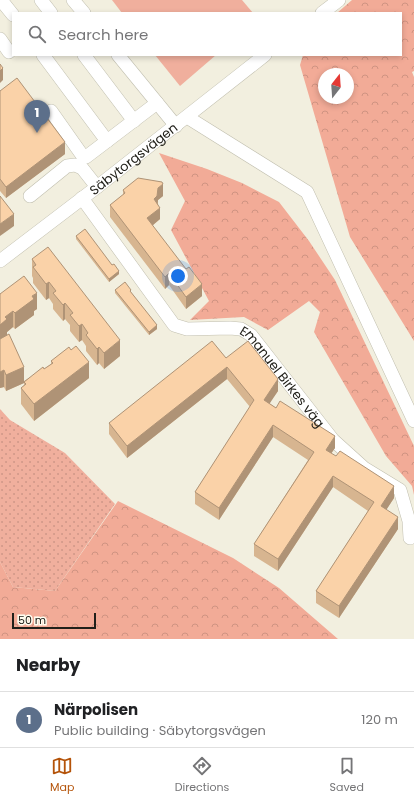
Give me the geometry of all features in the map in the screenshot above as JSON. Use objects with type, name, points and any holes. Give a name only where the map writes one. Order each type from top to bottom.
[{"type":"street","points":[[1,0],[12,14]]},
{"type":"street","points":[[41,0],[50,12]]},
{"type":"street","points":[[73,0],[83,12]]},
{"type":"street","points":[[323,12],[339,0]]},
{"type":"street","points":[[0,39],[9,52]]},
{"type":"street","points":[[44,56],[108,141]]},
{"type":"street","points":[[85,56],[134,121]]},
{"type":"street","points":[[119,56],[176,126]]},
{"type":"street","name":"Säbytorgsvägen","points":[[0,261],[176,126],[264,56]]},
{"type":"street","points":[[51,111],[82,155],[86,157],[157,103]]},
{"type":"street","points":[[186,117],[307,192],[414,420]]},
{"type":"street","points":[[30,196],[67,166],[75,165],[82,168],[97,187]]},
{"type":"street","name":"Emanuel Birkes väg","points":[[82,198],[174,324],[187,329],[241,329],[251,335],[333,440],[364,468],[400,490],[409,521],[410,538]]},
{"type":"shaded area","points":[[112,0],[242,0],[252,12],[121,12]]},
{"type":"shaded area","points":[[156,56],[215,56],[180,86]]},
{"type":"shaded area","points":[[0,409],[10,420],[65,453],[115,504],[55,591],[13,587],[0,562]]},
{"type":"green space","points":[[352,0],[414,0],[414,71],[412,72],[414,77],[414,341],[350,237],[300,65],[303,56],[402,56],[402,12],[338,12]]},
{"type":"green space","points":[[159,153],[207,169],[242,183],[279,202],[309,241],[335,280],[414,446],[414,495],[412,486],[386,456],[314,332],[320,312],[309,301],[268,330],[244,317],[190,320],[209,301],[171,230],[185,201]]},
{"type":"green space","points":[[118,501],[233,558],[279,588],[338,639],[0,639],[0,562],[13,587],[55,591]]},
{"type":"building","points":[[0,64],[3,68],[0,71]]},
{"type":"building","points":[[17,78],[65,142],[6,187],[0,179],[0,91]]},
{"type":"building","points":[[138,178],[162,182],[163,184],[158,188],[157,196],[154,199],[160,208],[147,218],[186,269],[189,267],[202,284],[186,297],[169,273],[165,277],[110,205],[125,193],[123,190]]},
{"type":"building","points":[[0,196],[14,214],[0,224]]},
{"type":"building","points":[[85,229],[112,265],[114,264],[119,271],[109,279],[76,236]]},
{"type":"building","points":[[48,247],[120,340],[104,353],[99,347],[97,349],[86,335],[88,333],[82,324],[79,326],[70,315],[73,313],[65,303],[63,305],[53,293],[56,291],[49,282],[46,284],[33,267],[36,265],[32,259]]},
{"type":"building","points":[[24,276],[37,293],[32,296],[34,299],[15,313],[13,311],[5,317],[7,319],[0,325],[0,294]]},
{"type":"building","points":[[125,282],[131,290],[130,291],[157,325],[149,332],[115,290]]},
{"type":"building","points":[[9,334],[24,367],[6,375],[4,370],[0,372],[0,339]]},
{"type":"building","points":[[212,341],[226,358],[248,341],[278,379],[264,400],[276,408],[280,401],[335,436],[326,450],[336,456],[340,451],[394,486],[381,506],[398,517],[339,606],[316,591],[374,502],[333,476],[278,559],[254,544],[314,452],[273,425],[219,508],[195,492],[254,400],[227,367],[127,446],[109,423]]},
{"type":"building","points":[[76,346],[89,362],[34,404],[21,388],[26,384],[24,382],[43,367],[44,369],[53,363],[51,361],[69,347],[71,350]]},
{"type":"place","name":"Närpolisen","points":[[37,133]]}]
